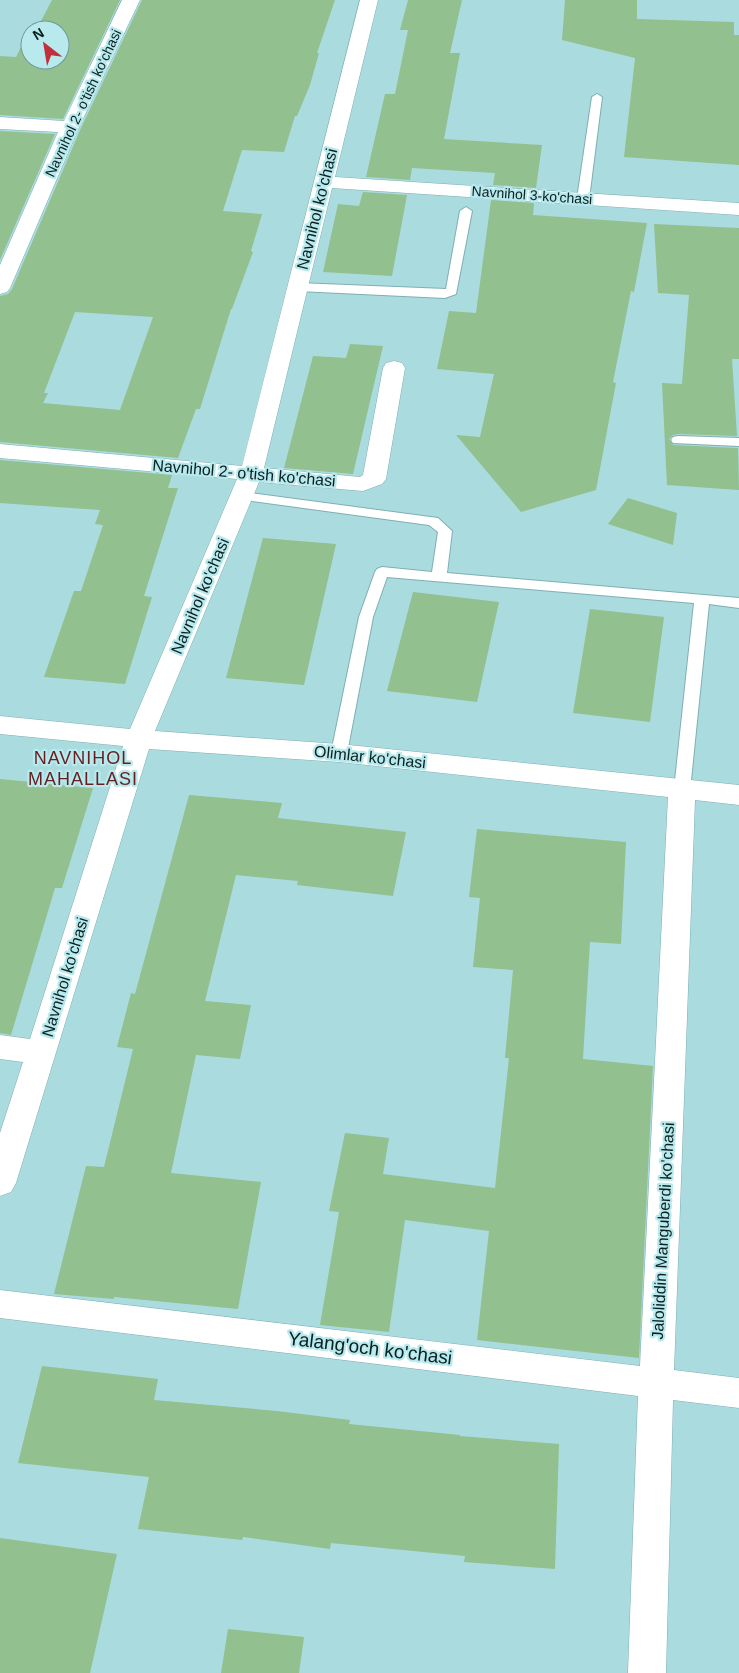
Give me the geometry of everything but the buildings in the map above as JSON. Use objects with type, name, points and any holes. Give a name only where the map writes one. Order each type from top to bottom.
[{"type":"street","name":"Navnihol 2- o'tish ko'chasi","points":[[0,288],[70,127],[131,0]]},
{"type":"street","name":"Navnihol ko'chasi","points":[[0,1183],[139,739],[251,474],[369,0]]},
{"type":"street","points":[[0,123],[70,127]]},
{"type":"street","name":"Navnihol 3-ko'chasi","points":[[324,182],[739,209]]},
{"type":"street","name":"Navnihol 2- o'tish ko'chasi","points":[[0,451],[363,484],[374,479],[394,368]]},
{"type":"street","name":"Olimlar ko'chasi","points":[[0,725],[139,739],[339,753],[739,795]]},
{"type":"street","name":"Jaloliddin Manguberdi ko'chasi","points":[[647,1673],[656,1383],[682,790]]},
{"type":"street","points":[[0,1047],[42,1052]]},
{"type":"street","name":"Yalang'och ko'chasi","points":[[0,1304],[739,1394]]},
{"type":"lane","points":[[583,199],[597,97]]},
{"type":"lane","points":[[298,287],[445,294],[452,291],[466,211]]},
{"type":"lane","points":[[678,440],[739,442]]},
{"type":"lane","points":[[242,496],[433,521],[445,531],[439,576]]},
{"type":"lane","points":[[339,753],[366,617],[382,572],[739,603]]},
{"type":"lane","points":[[682,790],[702,600]]},
{"type":"district","name":"NAVNIHOL MAHALLASI","points":[[83,768]]}]
